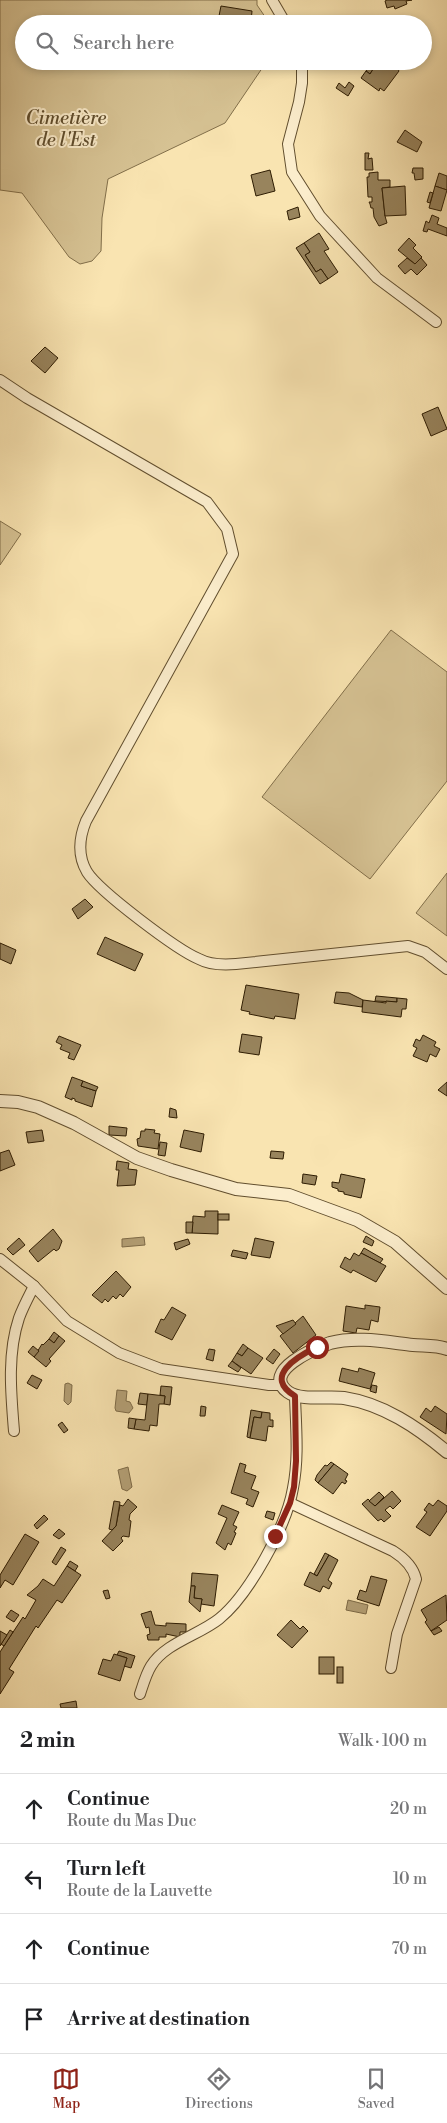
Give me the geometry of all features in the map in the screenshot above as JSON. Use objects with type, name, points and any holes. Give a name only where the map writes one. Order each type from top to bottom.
[{"type":"street","points":[[272,0],[281,15]]},
{"type":"street","points":[[302,70],[299,102],[288,144],[292,172],[320,216],[377,278],[436,322]]},
{"type":"street","points":[[0,380],[27,398],[207,502],[227,529],[233,554],[86,821],[81,833],[79,850],[88,873],[106,892],[142,921],[199,960],[221,965],[236,964],[408,946],[424,952],[447,969]]},
{"type":"street","points":[[0,1101],[18,1102],[45,1110],[74,1123],[137,1158],[171,1170],[236,1189],[289,1195],[357,1220],[395,1242],[447,1288]]},
{"type":"street","points":[[0,1259],[34,1286],[67,1322],[119,1353],[161,1369],[269,1386],[282,1385]]},
{"type":"street","points":[[14,1431],[10,1374],[13,1347],[19,1318],[34,1286]]},
{"type":"street","points":[[447,1349],[368,1340],[342,1340],[317,1347],[303,1354],[286,1368],[281,1376],[282,1385],[295,1396],[344,1398],[366,1403],[408,1422],[447,1452]]},
{"type":"street","points":[[140,1694],[151,1665],[168,1649],[201,1632],[221,1618],[239,1598],[264,1559],[290,1503],[296,1461],[295,1396]]},
{"type":"street","points":[[290,1503],[393,1551],[405,1560],[414,1572],[416,1579],[397,1634],[391,1668]]},
{"type":"green space","name":"Cimetière de l'Est","points":[[0,0],[257,0],[257,5],[264,15],[15,15],[15,70],[261,70],[225,123],[108,179],[102,218],[101,251],[92,261],[80,264],[69,257],[22,193],[0,190]]},
{"type":"green space","points":[[0,521],[21,534],[0,565]]},
{"type":"green space","points":[[391,630],[447,672],[447,781],[370,879],[262,797]]},
{"type":"green space","points":[[447,873],[447,936],[416,913]]},
{"type":"shaded area","points":[[144,1237],[145,1245],[122,1247],[122,1239]]},
{"type":"shaded area","points":[[65,1384],[72,1385],[71,1402],[68,1405],[64,1401]]},
{"type":"shaded area","points":[[117,1390],[127,1391],[126,1401],[130,1402],[133,1408],[129,1413],[116,1411]]},
{"type":"shaded area","points":[[128,1467],[132,1487],[127,1491],[122,1489],[118,1470]]},
{"type":"shaded area","points":[[348,1600],[368,1605],[366,1614],[346,1610]]},
{"type":"building","points":[[412,0],[406,1],[407,4],[395,9],[394,6],[387,8],[385,1]]},
{"type":"building","points":[[221,6],[252,11],[252,15],[219,15]]},
{"type":"building","points":[[373,70],[399,71],[384,91],[380,88],[379,91],[361,78],[366,71],[370,74]]},
{"type":"building","points":[[349,82],[354,86],[348,96],[336,88],[339,83],[345,88]]},
{"type":"building","points":[[405,130],[422,142],[417,152],[397,142]]},
{"type":"building","points":[[365,153],[369,153],[368,159],[372,158],[373,170],[365,170]]},
{"type":"building","points":[[413,168],[423,168],[423,179],[415,180],[414,173],[412,173]]},
{"type":"building","points":[[270,170],[275,191],[256,196],[251,175]]},
{"type":"building","points":[[378,172],[378,180],[390,180],[390,187],[382,188],[387,223],[379,226],[369,202],[372,202],[372,197],[368,197],[367,177],[369,177],[369,173]]},
{"type":"building","points":[[439,173],[447,176],[447,190],[435,186]]},
{"type":"building","points":[[405,186],[406,215],[385,216],[382,188]]},
{"type":"building","points":[[435,186],[447,190],[441,211],[429,208]]},
{"type":"building","points":[[430,192],[433,193],[430,203],[427,202]]},
{"type":"building","points":[[298,207],[300,217],[289,220],[287,211]]},
{"type":"building","points":[[432,215],[439,218],[437,224],[447,228],[447,236],[428,229],[427,232],[423,231],[426,221],[429,223]]},
{"type":"building","points":[[319,233],[329,249],[324,251],[338,272],[328,279],[321,269],[316,272],[305,255],[310,252],[304,243]]},
{"type":"building","points":[[409,238],[416,245],[413,248],[422,257],[415,264],[398,250]]},
{"type":"building","points":[[304,243],[310,252],[305,255],[316,272],[321,269],[328,279],[320,284],[296,248]]},
{"type":"building","points":[[407,258],[415,264],[421,258],[427,265],[417,275],[411,269],[405,274],[398,266]]},
{"type":"building","points":[[45,347],[58,358],[45,373],[31,361]]},
{"type":"building","points":[[438,407],[447,429],[431,436],[422,414]]},
{"type":"building","points":[[85,899],[93,907],[78,919],[72,909]]},
{"type":"building","points":[[105,937],[143,954],[135,971],[97,954]]},
{"type":"building","points":[[0,943],[16,950],[11,964],[0,959]]},
{"type":"building","points":[[246,985],[299,994],[295,1019],[275,1016],[274,1019],[249,1014],[250,1012],[241,1010]]},
{"type":"building","points":[[336,992],[349,993],[363,1000],[362,1007],[334,1003]]},
{"type":"building","points":[[376,996],[397,998],[397,1002],[375,1001]]},
{"type":"building","points":[[397,998],[407,999],[406,1009],[402,1009],[401,1017],[362,1012],[363,1000],[386,1003],[386,1001],[397,1002]]},
{"type":"building","points":[[242,1034],[262,1037],[259,1055],[239,1052]]},
{"type":"building","points":[[423,1035],[436,1042],[434,1046],[440,1049],[436,1057],[430,1054],[427,1062],[413,1056],[417,1048],[413,1046],[416,1039],[420,1041]]},
{"type":"building","points":[[59,1036],[81,1045],[74,1060],[68,1058],[70,1053],[60,1049],[62,1045],[56,1042]]},
{"type":"building","points":[[72,1077],[83,1081],[81,1086],[96,1091],[92,1107],[75,1101],[75,1099],[72,1098],[72,1100],[65,1097]]},
{"type":"building","points":[[83,1081],[98,1087],[96,1091],[81,1086]]},
{"type":"building","points":[[447,1082],[447,1096],[438,1090]]},
{"type":"building","points":[[170,1108],[176,1110],[177,1118],[169,1117]]},
{"type":"building","points":[[109,1126],[127,1128],[126,1136],[109,1135]]},
{"type":"building","points":[[145,1129],[155,1130],[154,1133],[160,1134],[158,1149],[138,1146],[137,1139],[140,1138],[141,1131],[145,1131]]},
{"type":"building","points":[[42,1130],[44,1141],[28,1143],[26,1132]]},
{"type":"building","points":[[184,1130],[204,1134],[201,1152],[180,1147]]},
{"type":"building","points":[[160,1142],[167,1143],[165,1156],[158,1155]]},
{"type":"building","points":[[9,1150],[15,1165],[0,1171],[0,1153]]},
{"type":"building","points":[[271,1151],[284,1152],[283,1159],[270,1158]]},
{"type":"building","points":[[117,1161],[129,1163],[128,1169],[137,1170],[135,1185],[117,1186],[119,1170],[116,1170]]},
{"type":"building","points":[[303,1174],[317,1176],[315,1185],[302,1183]]},
{"type":"building","points":[[341,1174],[365,1179],[361,1198],[344,1194],[344,1192],[332,1187],[332,1182],[339,1183]]},
{"type":"building","points":[[205,1211],[218,1211],[218,1234],[192,1233],[193,1216],[205,1217]]},
{"type":"building","points":[[218,1214],[229,1214],[229,1220],[218,1220]]},
{"type":"building","points":[[186,1222],[193,1222],[192,1233],[186,1233]]},
{"type":"building","points":[[53,1229],[62,1241],[59,1249],[56,1251],[54,1249],[38,1262],[29,1251]]},
{"type":"building","points":[[366,1236],[374,1241],[372,1246],[363,1242]]},
{"type":"building","points":[[19,1238],[25,1245],[13,1255],[7,1249]]},
{"type":"building","points":[[255,1238],[274,1242],[270,1258],[251,1255]]},
{"type":"building","points":[[188,1239],[190,1244],[176,1250],[174,1243]]},
{"type":"building","points":[[364,1248],[383,1259],[380,1263],[361,1253]]},
{"type":"building","points":[[233,1250],[248,1253],[246,1259],[231,1256]]},
{"type":"building","points":[[354,1253],[359,1256],[361,1253],[386,1266],[376,1282],[353,1270],[351,1273],[340,1267],[345,1257],[350,1260]]},
{"type":"building","points":[[116,1271],[131,1287],[123,1297],[120,1294],[116,1299],[113,1296],[108,1302],[105,1299],[102,1303],[92,1295]]},
{"type":"building","points":[[365,1305],[380,1307],[378,1322],[371,1320],[369,1330],[357,1328],[356,1333],[343,1331],[346,1306],[365,1309]]},
{"type":"building","points":[[172,1307],[186,1315],[172,1340],[155,1332],[161,1319],[164,1320]]},
{"type":"building","points":[[303,1316],[316,1335],[293,1353],[280,1336]]},
{"type":"building","points":[[293,1320],[296,1324],[283,1334],[276,1326]]},
{"type":"building","points":[[54,1332],[59,1336],[54,1343],[49,1339]]},
{"type":"building","points":[[59,1336],[65,1341],[49,1359],[51,1361],[46,1367],[34,1357],[42,1344],[49,1339],[54,1343]]},
{"type":"building","points":[[243,1344],[248,1348],[242,1356],[237,1353]]},
{"type":"building","points":[[33,1346],[39,1351],[34,1357],[28,1352]]},
{"type":"building","points":[[248,1348],[263,1358],[251,1374],[232,1361],[237,1353],[242,1356]]},
{"type":"building","points":[[209,1349],[215,1350],[213,1361],[206,1359]]},
{"type":"building","points":[[274,1349],[280,1354],[273,1364],[266,1359]]},
{"type":"building","points":[[232,1361],[241,1368],[238,1372],[228,1366]]},
{"type":"building","points":[[342,1368],[358,1372],[359,1368],[375,1373],[370,1389],[339,1381]]},
{"type":"building","points":[[32,1375],[42,1380],[37,1389],[27,1383]]},
{"type":"building","points":[[372,1385],[377,1386],[376,1393],[370,1391]]},
{"type":"building","points":[[161,1386],[172,1387],[170,1405],[164,1404],[165,1396],[160,1395]]},
{"type":"building","points":[[140,1393],[148,1394],[147,1405],[138,1404]]},
{"type":"building","points":[[148,1394],[165,1396],[164,1404],[159,1404],[157,1426],[150,1425],[149,1431],[134,1429],[136,1419],[145,1420]]},
{"type":"building","points":[[201,1406],[206,1407],[205,1416],[200,1416]]},
{"type":"building","points":[[435,1406],[447,1414],[446,1434],[420,1417],[426,1408],[431,1412]]},
{"type":"building","points":[[251,1410],[262,1412],[261,1418],[254,1417],[250,1438],[247,1437]]},
{"type":"building","points":[[262,1412],[270,1413],[270,1420],[273,1420],[273,1427],[268,1426],[266,1441],[250,1438],[254,1417],[261,1418]]},
{"type":"building","points":[[129,1418],[136,1419],[134,1429],[128,1428]]},
{"type":"building","points":[[62,1422],[68,1430],[64,1433],[58,1425]]},
{"type":"building","points":[[331,1462],[334,1464],[318,1483],[315,1480],[317,1475],[325,1465],[327,1466]]},
{"type":"building","points":[[240,1463],[246,1465],[244,1472],[256,1476],[251,1489],[259,1492],[253,1507],[246,1504],[248,1499],[231,1493]]},
{"type":"building","points":[[334,1464],[348,1474],[345,1484],[342,1482],[333,1494],[318,1483]]},
{"type":"building","points":[[392,1491],[401,1501],[393,1509],[390,1506],[385,1510],[391,1516],[384,1522],[381,1519],[378,1521],[362,1504],[368,1499],[375,1506]]},
{"type":"building","points":[[379,1492],[384,1497],[375,1506],[369,1501]]},
{"type":"building","points":[[128,1499],[137,1507],[130,1514],[129,1537],[123,1536],[121,1538],[123,1541],[113,1551],[102,1541],[116,1526],[120,1505],[123,1506]]},
{"type":"building","points":[[438,1500],[447,1506],[447,1511],[430,1536],[416,1527],[427,1512],[424,1510],[429,1503],[433,1506]]},
{"type":"building","points":[[114,1501],[120,1502],[116,1526],[112,1530],[109,1529]]},
{"type":"building","points":[[222,1505],[239,1512],[233,1525],[237,1527],[234,1532],[236,1533],[231,1545],[228,1543],[225,1550],[216,1543],[227,1518],[218,1514]]},
{"type":"building","points":[[267,1511],[275,1513],[273,1520],[265,1517]]},
{"type":"building","points":[[44,1515],[48,1519],[37,1529],[34,1525]]},
{"type":"building","points":[[59,1529],[65,1534],[59,1539],[53,1535]]},
{"type":"building","points":[[25,1534],[39,1542],[13,1585],[5,1580],[0,1588],[0,1575]]},
{"type":"building","points":[[61,1547],[66,1550],[56,1565],[52,1562]]},
{"type":"building","points":[[325,1553],[329,1555],[317,1576],[314,1574]]},
{"type":"building","points":[[329,1555],[338,1560],[328,1580],[332,1583],[329,1589],[323,1586],[320,1592],[304,1585],[310,1572],[317,1576]]},
{"type":"building","points":[[70,1561],[78,1566],[75,1571],[67,1566]]},
{"type":"building","points":[[67,1566],[81,1575],[62,1603],[57,1600],[38,1628],[36,1626],[9,1669],[14,1672],[0,1694],[0,1652],[23,1617],[25,1619],[36,1600],[27,1595],[43,1579],[54,1586]]},
{"type":"building","points":[[192,1573],[218,1575],[214,1606],[201,1604],[202,1599],[194,1598],[195,1586],[191,1586]]},
{"type":"building","points":[[371,1576],[387,1580],[379,1606],[357,1599],[360,1590],[366,1592]]},
{"type":"building","points":[[191,1586],[195,1586],[194,1598],[202,1599],[200,1612],[189,1602]]},
{"type":"building","points":[[108,1590],[110,1598],[106,1599],[103,1591]]},
{"type":"building","points":[[446,1595],[447,1620],[431,1631],[425,1622],[427,1620],[421,1610]]},
{"type":"building","points":[[11,1610],[19,1615],[14,1622],[6,1617]]},
{"type":"building","points":[[151,1611],[155,1625],[166,1626],[166,1623],[186,1624],[186,1632],[180,1632],[180,1637],[166,1634],[166,1637],[159,1637],[159,1640],[148,1640],[147,1635],[150,1634],[149,1627],[146,1628],[141,1614]]},
{"type":"building","points":[[291,1620],[300,1629],[303,1626],[308,1631],[292,1648],[277,1635]]},
{"type":"building","points":[[439,1627],[442,1631],[434,1635],[431,1631]]},
{"type":"building","points":[[10,1630],[13,1632],[4,1646],[1,1644]]},
{"type":"building","points":[[0,1631],[7,1635],[0,1646]]},
{"type":"building","points":[[119,1651],[135,1656],[131,1668],[124,1666],[127,1658],[117,1655]]},
{"type":"building","points":[[114,1654],[127,1658],[120,1681],[98,1674],[103,1659],[111,1661]]},
{"type":"building","points":[[319,1657],[334,1657],[334,1674],[319,1674]]},
{"type":"building","points":[[337,1667],[343,1667],[343,1683],[337,1683]]},
{"type":"building","points":[[76,1701],[77,1708],[61,1708],[60,1704]]},
{"type":"route","points":[[275,1536],[290,1503],[294,1487],[296,1461],[295,1396],[282,1385],[281,1376],[286,1368],[303,1354],[317,1347]]}]
